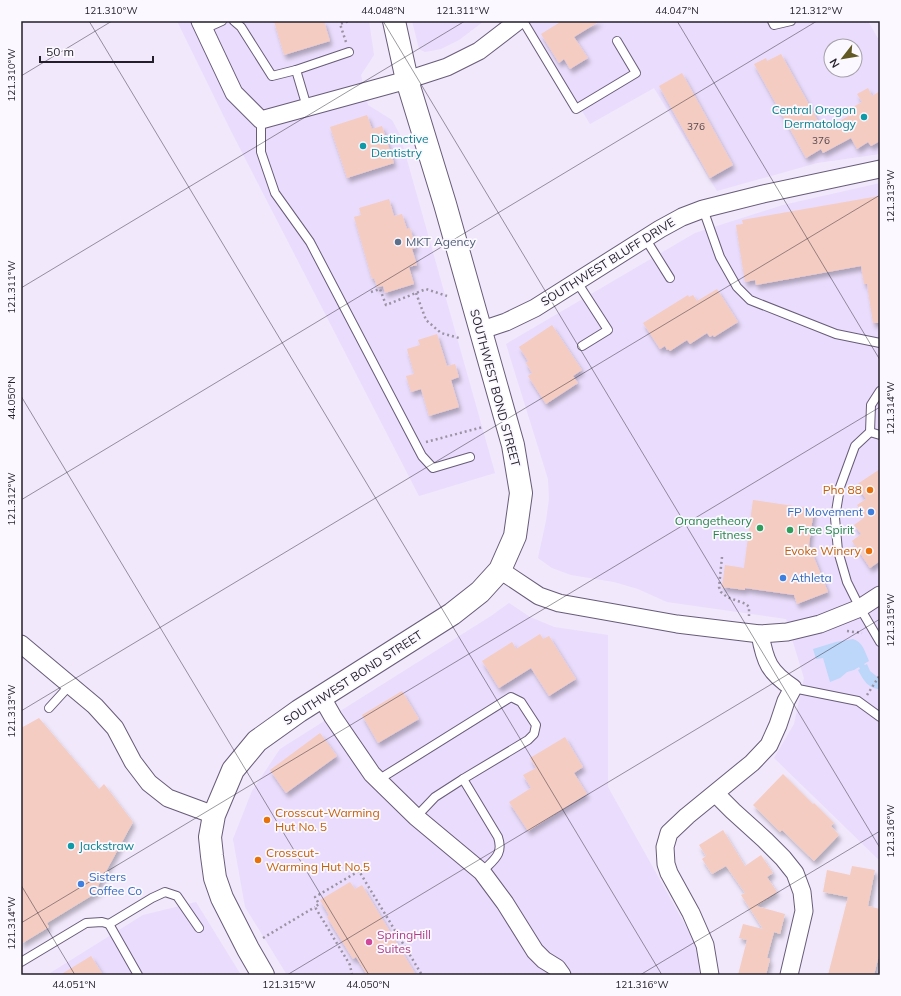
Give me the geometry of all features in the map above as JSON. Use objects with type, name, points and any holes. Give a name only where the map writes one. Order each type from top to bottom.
[{"type":"street","name":"SOUTHWEST BOND STREET","points":[[264,975],[232,919],[215,878],[210,837],[214,815],[233,770],[257,741],[321,696],[452,614],[480,592],[500,570],[515,536],[521,493],[512,445],[479,331],[445,204],[407,80],[394,21]]},
{"type":"street","points":[[202,25],[234,93],[261,120],[407,80],[447,67],[479,51],[518,21]]},
{"type":"street","name":"SOUTHWEST BLUFF DRIVE","points":[[479,331],[506,322],[529,311],[645,238],[682,217],[703,209],[763,194],[880,168]]},
{"type":"street","points":[[500,570],[539,596],[559,603],[677,624],[760,634],[774,634],[804,629],[837,618],[860,608],[880,595]]},
{"type":"street","points":[[710,975],[705,945],[691,913],[666,864],[664,847],[670,833],[686,816],[716,794],[752,763],[769,745],[786,701],[793,688],[780,678],[768,665],[760,634]]},
{"type":"street","points":[[21,644],[95,706],[115,728],[133,762],[149,783],[168,798],[214,815]]},
{"type":"street","points":[[321,696],[378,780],[416,817],[482,872],[505,903],[535,950],[544,960],[557,968],[562,975]]},
{"type":"street","points":[[716,794],[765,840],[795,872],[802,892],[804,911],[789,975]]},
{"type":"lane","points":[[202,25],[222,21]]},
{"type":"lane","points":[[234,21],[241,26],[272,76],[296,70],[349,52]]},
{"type":"lane","points":[[523,21],[576,110],[636,73],[617,41]]},
{"type":"lane","points":[[772,21],[774,25],[791,21]]},
{"type":"lane","points":[[296,70],[307,107]]},
{"type":"lane","points":[[261,120],[261,152],[276,193],[310,242],[415,445],[422,456],[433,468],[470,457]]},
{"type":"lane","points":[[703,209],[720,257],[737,287],[750,300],[836,334],[880,342]]},
{"type":"lane","points":[[645,238],[670,278]]},
{"type":"lane","points":[[576,282],[608,330],[582,346]]},
{"type":"lane","points":[[880,391],[871,406],[870,432],[856,446],[840,487],[835,518],[838,551],[847,582],[880,642]]},
{"type":"lane","points":[[870,432],[880,435]]},
{"type":"lane","points":[[49,708],[70,685]]},
{"type":"lane","points":[[793,688],[858,701],[880,718]]},
{"type":"lane","points":[[378,780],[511,697],[521,702],[536,725],[534,734],[528,740],[435,797],[416,817]]},
{"type":"lane","points":[[463,779],[498,837],[501,846],[499,854],[482,872]]},
{"type":"lane","points":[[109,924],[152,898],[165,892],[177,896],[199,928]]},
{"type":"lane","points":[[21,962],[86,923],[102,922],[109,924],[138,975]]},
{"type":"path","points":[[349,21],[340,24],[349,52]]},
{"type":"path","points":[[371,292],[380,289],[386,305],[426,289],[447,296]]},
{"type":"path","points":[[416,293],[426,320],[440,333],[459,338]]},
{"type":"path","points":[[415,445],[483,427]]},
{"type":"path","points":[[722,557],[719,587],[721,592],[746,604],[748,607],[748,616]]},
{"type":"path","points":[[871,690],[880,676]]},
{"type":"path","points":[[262,938],[315,907],[319,904],[315,897],[359,871],[422,975]]},
{"type":"path","points":[[315,907],[350,964],[352,975]]},
{"type":"shaded area","points":[[177,21],[369,21],[374,55],[361,75],[368,105],[392,120],[400,135],[495,473],[419,496],[231,131]]},
{"type":"shaded area","points":[[412,21],[484,21],[459,40],[441,49],[425,52],[419,49]]},
{"type":"shaded area","points":[[528,21],[868,21],[880,42],[880,154],[817,163],[717,191],[654,88],[590,124]]},
{"type":"shaded area","points":[[880,183],[880,861],[774,758],[794,724],[804,678],[786,619],[667,602],[638,589],[614,582],[571,575],[552,568],[538,558],[549,499],[548,479],[506,344],[695,233],[783,205]]},
{"type":"shaded area","points":[[509,603],[530,617],[554,627],[608,635],[608,787],[698,948],[700,975],[287,975],[245,907],[233,839],[252,791],[280,749],[491,616]]},
{"type":"shaded area","points":[[196,902],[241,975],[47,975],[143,915]]},
{"type":"water","points":[[853,639],[859,642],[869,661],[864,664],[867,664],[870,671],[880,679],[880,689],[876,689],[866,683],[858,670],[860,669],[859,667],[830,682],[823,658],[816,659],[813,649],[836,642]]},
{"type":"building","points":[[274,21],[324,21],[330,41],[284,55]]},
{"type":"building","points":[[562,21],[600,21],[574,37],[588,58],[570,69],[564,59],[559,63],[541,34]]},
{"type":"building","points":[[781,54],[823,130],[854,113],[851,108],[862,102],[857,94],[868,88],[872,96],[880,91],[880,141],[871,146],[868,142],[857,149],[851,138],[823,153],[821,149],[806,158],[754,64],[766,58],[767,61]]},
{"type":"building","points":[[682,73],[733,165],[710,178],[659,86]]},
{"type":"building","name":"Distinctive Dentistry","points":[[367,115],[372,129],[382,126],[394,163],[347,178],[330,127]]},
{"type":"building","points":[[879,196],[880,323],[873,323],[867,284],[864,284],[861,266],[756,285],[755,280],[745,282],[736,225],[743,224],[742,220]]},
{"type":"building","points":[[389,199],[394,216],[402,214],[407,229],[410,228],[416,248],[412,249],[417,265],[409,267],[414,284],[385,293],[383,286],[377,287],[374,278],[372,279],[354,217],[361,215],[359,208]]},
{"type":"building","points":[[717,289],[738,322],[714,337],[713,335],[710,337],[707,333],[690,344],[687,340],[670,351],[668,349],[667,350],[665,346],[660,349],[643,323],[688,295],[689,297],[693,295],[697,301]]},
{"type":"building","points":[[552,325],[582,370],[573,376],[578,383],[546,404],[528,376],[532,373],[526,363],[528,361],[519,347]]},
{"type":"building","points":[[437,334],[447,366],[455,364],[459,377],[451,380],[459,407],[429,416],[421,389],[411,392],[406,376],[414,374],[407,349],[420,345],[418,340]]},
{"type":"building","points":[[880,469],[880,561],[870,568],[852,541],[861,534],[854,525],[865,517],[857,505],[866,499],[856,485]]},
{"type":"building","points":[[753,500],[814,509],[809,545],[828,592],[797,604],[794,595],[745,588],[745,590],[722,587],[725,565],[744,568]]},
{"type":"building","points":[[540,634],[543,639],[549,636],[576,679],[549,696],[531,668],[499,688],[482,661],[512,642],[516,649]]},
{"type":"building","points":[[402,691],[419,719],[378,743],[362,715]]},
{"type":"building","name":"Jackstraw","points":[[39,718],[99,789],[104,784],[133,822],[98,886],[101,890],[47,923],[49,927],[21,944],[21,728]]},
{"type":"building","points":[[320,733],[337,756],[286,793],[270,770]]},
{"type":"building","points":[[565,737],[583,767],[574,773],[587,794],[528,831],[509,802],[531,788],[523,775],[536,768],[530,758]]},
{"type":"building","points":[[783,774],[834,823],[831,826],[839,835],[814,861],[782,830],[780,832],[753,805]]},
{"type":"building","points":[[723,830],[745,866],[761,855],[773,873],[767,877],[777,892],[756,906],[785,914],[780,934],[774,932],[767,958],[770,959],[766,975],[738,975],[747,940],[739,938],[743,924],[763,929],[741,895],[745,893],[726,866],[712,874],[702,859],[706,856],[699,845]]},
{"type":"building","points":[[852,866],[875,870],[868,906],[880,909],[880,951],[874,975],[828,975],[848,897],[823,892],[827,870],[850,875]]},
{"type":"building","name":"SpringHill Suites","points":[[350,882],[355,889],[362,885],[416,975],[367,975],[356,957],[353,959],[327,917],[329,915],[320,900]]},
{"type":"building","points":[[91,956],[103,975],[60,975]]},
{"type":"place","name":"Central Oregon Dermatology","points":[[864,117]]},
{"type":"place","name":"Distinctive Dentistry","points":[[363,146]]},
{"type":"place","name":"MKT Agency","points":[[398,242]]},
{"type":"place","name":"Pho 88","points":[[870,490]]},
{"type":"place","name":"FP Movement","points":[[871,512]]},
{"type":"place","name":"Orangetheory Fitness","points":[[760,528]]},
{"type":"place","name":"Free Spirit","points":[[790,530]]},
{"type":"place","name":"Evoke Winery","points":[[869,551]]},
{"type":"place","name":"Athleta","points":[[783,578]]},
{"type":"place","name":"Crosscut-Warming Hut No. 5","points":[[267,820]]},
{"type":"place","name":"Jackstraw","points":[[71,846]]},
{"type":"place","name":"Crosscut- Warming Hut No.5","points":[[258,860]]},
{"type":"place","name":"Sisters Coffee Co","points":[[81,884]]},
{"type":"place","name":"SpringHill Suites","points":[[369,942]]}]
